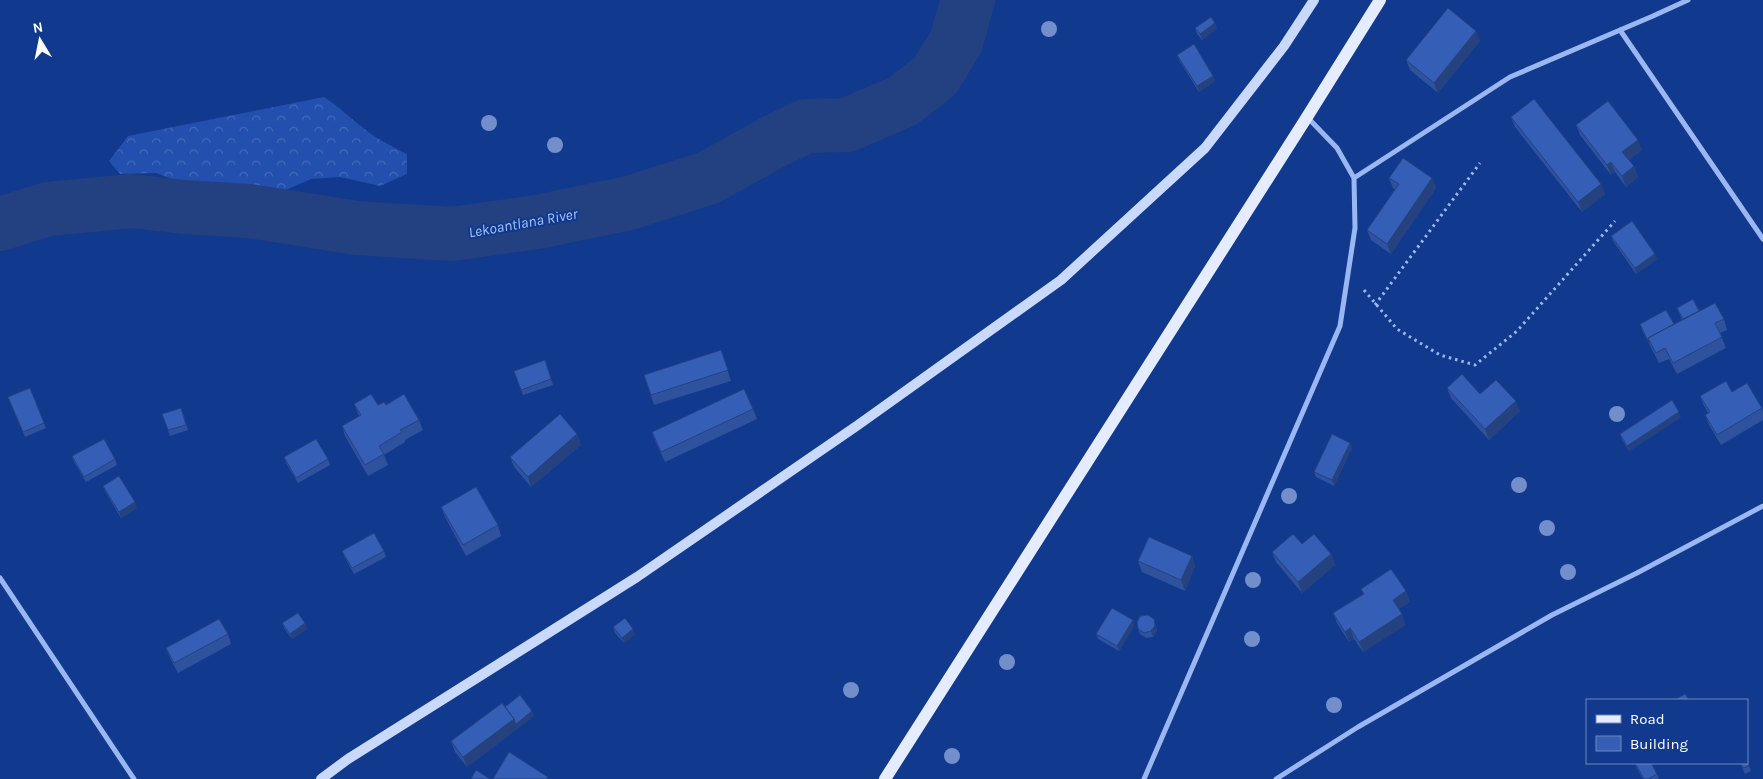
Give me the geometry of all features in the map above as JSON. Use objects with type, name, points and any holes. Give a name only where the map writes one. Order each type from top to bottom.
[{"type":"main road","points":[[885,779],[1308,117],[1380,0]]},
{"type":"street","points":[[321,779],[348,759],[637,577],[858,425],[1061,280],[1205,148],[1284,46],[1314,0]]},
{"type":"street","points":[[1354,178],[1510,77],[1688,0]]},
{"type":"street","points":[[1620,30],[1763,239]]},
{"type":"street","points":[[1144,779],[1340,326],[1355,228],[1354,178],[1337,148],[1308,117]]},
{"type":"street","points":[[1276,779],[1358,727],[1552,614],[1637,573],[1763,506]]},
{"type":"street","points":[[0,578],[134,779]]},
{"type":"path","points":[[1376,305],[1480,163]]},
{"type":"path","points":[[1348,270],[1397,329],[1440,355],[1476,366],[1517,331],[1615,221]]},
{"type":"green space","points":[[324,97],[372,135],[407,154],[407,174],[380,186],[340,177],[311,179],[279,193],[235,200],[200,190],[156,173],[120,174],[109,161],[128,136]]},
{"type":"building","points":[[1448,8],[1476,31],[1434,83],[1406,60]]},
{"type":"building","points":[[1211,17],[1215,23],[1200,34],[1195,28]]},
{"type":"building","points":[[1194,44],[1213,76],[1197,86],[1177,55]]},
{"type":"building","points":[[1534,99],[1601,184],[1578,202],[1511,117]]},
{"type":"building","points":[[1608,101],[1638,140],[1622,152],[1634,166],[1622,176],[1611,162],[1607,165],[1576,125]]},
{"type":"building","points":[[1403,158],[1432,178],[1387,244],[1367,230],[1399,184],[1389,178]]},
{"type":"building","points":[[1632,221],[1655,254],[1635,268],[1611,236]]},
{"type":"building","points":[[1693,299],[1699,311],[1683,319],[1677,308]]},
{"type":"building","points":[[1715,303],[1724,319],[1715,323],[1722,337],[1673,363],[1665,348],[1656,353],[1648,338]]},
{"type":"building","points":[[1666,310],[1674,324],[1648,338],[1649,343],[1640,324]]},
{"type":"building","points":[[721,350],[728,370],[651,395],[644,375]]},
{"type":"building","points":[[545,360],[551,379],[521,390],[514,371]]},
{"type":"building","points":[[1462,374],[1480,394],[1496,380],[1516,401],[1485,429],[1447,388]]},
{"type":"building","points":[[1726,381],[1732,392],[1747,383],[1762,408],[1717,435],[1705,415],[1710,412],[1700,396]]},
{"type":"building","points":[[30,388],[44,423],[23,432],[8,397]]},
{"type":"building","points":[[744,389],[753,409],[661,452],[652,432]]},
{"type":"building","points":[[371,394],[378,405],[384,402],[386,405],[404,394],[419,420],[400,430],[402,432],[379,446],[384,454],[365,465],[342,426],[361,415],[354,404]]},
{"type":"building","points":[[1672,400],[1679,412],[1627,446],[1620,434]]},
{"type":"building","points":[[181,408],[186,425],[168,430],[162,414]]},
{"type":"building","points":[[560,414],[577,434],[528,477],[510,457]]},
{"type":"building","points":[[1332,434],[1350,443],[1332,480],[1314,472]]},
{"type":"building","points":[[104,439],[115,459],[84,477],[72,456]]},
{"type":"building","points":[[316,439],[328,459],[296,478],[284,457]]},
{"type":"building","points":[[119,476],[135,502],[119,512],[103,486]]},
{"type":"building","points":[[476,487],[498,525],[463,545],[441,507]]},
{"type":"building","points":[[374,533],[384,551],[352,568],[342,551]]},
{"type":"building","points":[[1293,534],[1302,544],[1314,534],[1331,554],[1298,582],[1272,552]]},
{"type":"building","points":[[1149,537],[1192,556],[1181,580],[1138,561]]},
{"type":"building","points":[[1391,569],[1406,591],[1393,600],[1402,614],[1359,642],[1350,628],[1345,632],[1333,613],[1364,594],[1361,589]]},
{"type":"building","points":[[1112,608],[1133,620],[1117,646],[1096,634]]},
{"type":"building","points":[[298,613],[305,623],[290,634],[282,623]]},
{"type":"building","points":[[1148,615],[1154,619],[1155,626],[1151,631],[1144,633],[1138,629],[1137,622],[1140,616]]},
{"type":"building","points":[[625,618],[633,629],[622,638],[613,627]]},
{"type":"building","points":[[219,619],[228,634],[174,663],[166,648]]},
{"type":"building","points":[[1685,694],[1688,699],[1676,699]]},
{"type":"building","points":[[520,695],[532,711],[516,724],[505,707]]},
{"type":"building","points":[[502,703],[514,719],[463,757],[451,741]]},
{"type":"building","points":[[509,752],[548,777],[547,779],[493,779]]},
{"type":"building","points":[[1636,764],[1652,764],[1657,774],[1644,779]]},
{"type":"building","points":[[1741,764],[1748,764],[1749,766],[1743,768]]},
{"type":"building","points":[[476,770],[490,779],[471,779]]},
{"type":"waterway","name":"Lekoantlana River","points":[[0,224],[48,209],[132,201],[184,207],[249,211],[357,228],[452,234],[537,222],[629,203],[708,178],[806,126],[847,125],[903,101],[935,76],[956,42],[968,0]]}]
